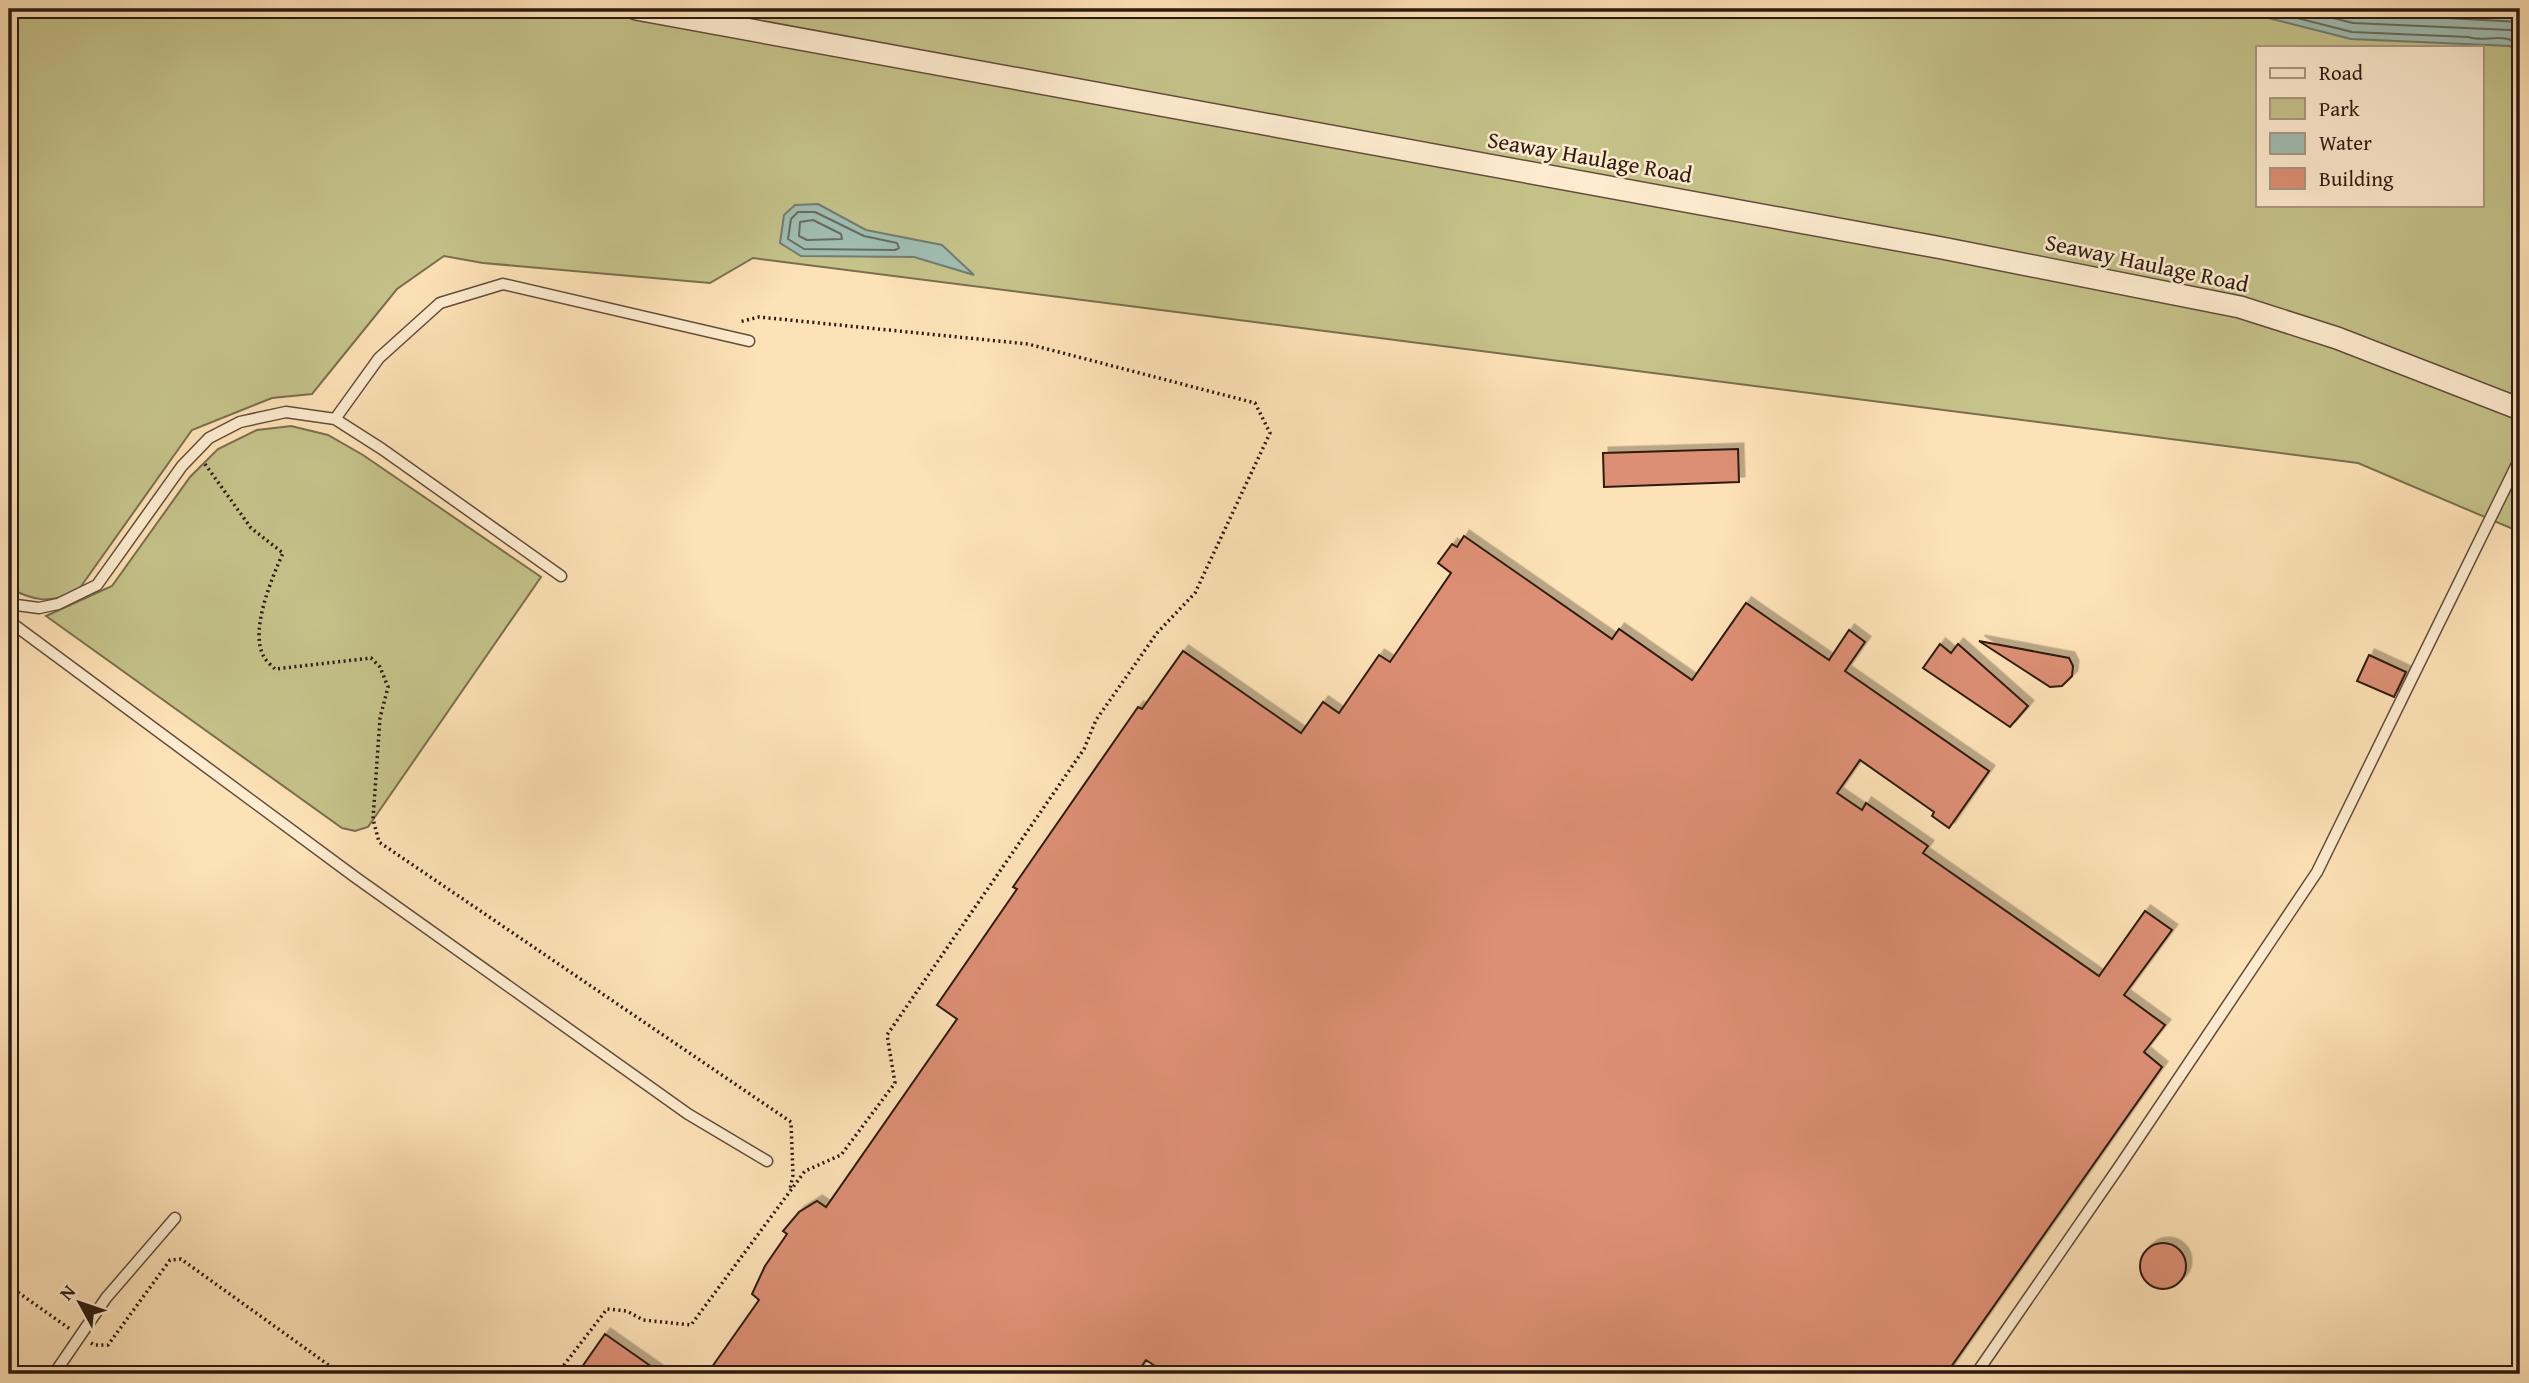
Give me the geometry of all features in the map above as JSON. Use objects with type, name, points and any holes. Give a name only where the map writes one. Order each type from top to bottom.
[{"type":"street","name":"Seaway Haulage Road","points":[[636,9],[1928,246],[2239,307],[2337,338],[2520,409]]},
{"type":"lane","points":[[335,419],[379,358],[440,303],[503,284],[749,341]]},
{"type":"lane","points":[[9,604],[40,608],[58,604],[97,585],[182,466],[209,438],[240,422],[286,412],[335,419],[382,449],[561,576]]},
{"type":"lane","points":[[1976,1374],[2317,872],[2520,458]]},
{"type":"lane","points":[[9,621],[355,877],[688,1114],[767,1161]]},
{"type":"lane","points":[[54,1374],[106,1298],[175,1218]]},
{"type":"lane","points":[[9,1366],[19,1374]]},
{"type":"path","points":[[557,1374],[607,1309],[626,1311],[643,1320],[691,1325],[805,1171],[841,1155],[894,1083],[887,1035],[1084,749],[1096,720],[1157,633],[1195,593],[1270,433],[1255,403],[1028,344],[760,317],[737,323]]},
{"type":"path","points":[[196,452],[251,528],[283,553],[269,587],[259,625],[263,656],[275,669],[371,658],[380,667],[388,687],[380,718],[373,818],[379,842],[791,1122],[793,1175],[789,1191]]},
{"type":"path","points":[[9,1286],[94,1345],[108,1345],[170,1260],[181,1259],[341,1374]]},
{"type":"green space","points":[[9,9],[2520,9],[2520,532],[2358,463],[753,258],[710,283],[483,263],[444,256],[397,289],[312,394],[272,398],[192,430],[77,592],[50,599],[27,596],[9,588]]},
{"type":"green space","points":[[291,426],[328,435],[363,455],[541,577],[368,827],[355,831],[342,828],[46,616],[112,586],[190,477],[218,449],[257,430]]},
{"type":"water","points":[[2233,9],[2520,9],[2520,55],[2510,46],[2351,39]]},
{"type":"water","points":[[818,204],[866,230],[942,245],[974,275],[914,257],[801,256],[780,243],[784,215],[795,205]]},
{"type":"building","points":[[1738,449],[1739,482],[1604,487],[1603,453]]},
{"type":"building","points":[[1464,536],[1612,639],[1619,629],[1692,680],[1746,603],[1829,660],[1849,630],[1865,642],[1845,671],[1989,771],[1949,828],[1932,816],[1934,812],[1860,760],[1837,793],[1862,810],[1866,803],[1928,846],[1923,853],[2099,976],[2145,911],[2172,930],[2124,995],[2165,1025],[2144,1052],[2162,1067],[1946,1374],[1167,1374],[1146,1360],[1136,1374],[707,1374],[759,1300],[752,1294],[765,1266],[787,1234],[783,1231],[799,1212],[817,1201],[826,1207],[957,1019],[937,1005],[1017,889],[1013,887],[1138,707],[1142,709],[1183,651],[1301,733],[1323,702],[1339,713],[1379,655],[1390,662],[1451,573],[1438,563],[1452,544],[1457,547]]},
{"type":"building","points":[[1979,641],[2069,658],[2073,666],[2072,676],[2062,686],[2050,687]]},
{"type":"building","points":[[1940,644],[1951,653],[1958,644],[2028,706],[2010,727],[1923,668]]},
{"type":"building","points":[[2369,655],[2406,672],[2394,697],[2357,681]]},
{"type":"building","points":[[2163,1243],[2180,1249],[2186,1266],[2180,1283],[2163,1289],[2146,1283],[2140,1266],[2146,1249]]},
{"type":"building","points":[[605,1334],[662,1374],[577,1374]]}]
